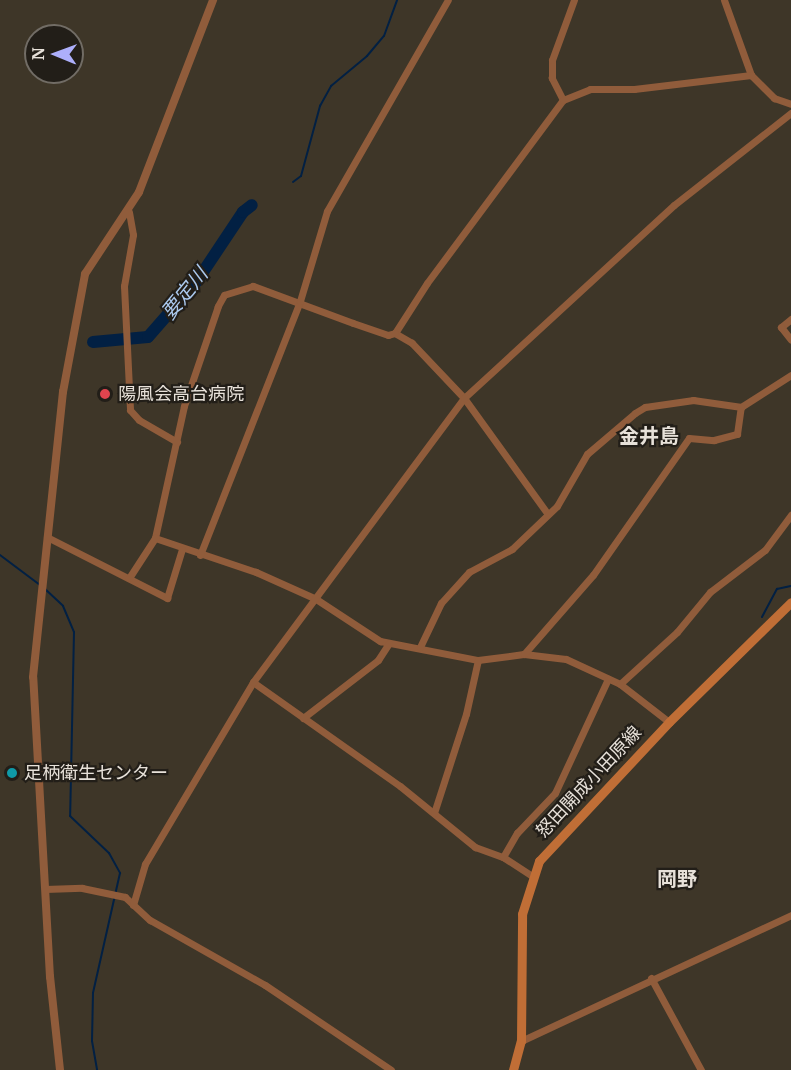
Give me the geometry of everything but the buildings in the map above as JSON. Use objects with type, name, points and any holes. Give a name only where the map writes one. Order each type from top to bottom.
[{"type":"main road","name":"怒田開成小田原線","points":[[513,1070],[521,1041],[522,914],[532,876],[552,844],[669,722],[791,602]]},
{"type":"street","points":[[60,1070],[33,721],[40,606],[63,392],[86,274],[129,212],[213,0]]},
{"type":"street","points":[[200,555],[300,301],[327,211],[448,0]]},
{"type":"street","points":[[563,100],[552,78],[552,60],[574,0]]},
{"type":"street","points":[[723,0],[751,75],[774,98],[791,104]]},
{"type":"street","points":[[129,578],[155,538],[184,406],[224,295],[258,286],[353,323],[388,335],[394,333],[427,283],[563,100],[590,89],[634,89],[751,75]]},
{"type":"street","points":[[133,905],[145,864],[253,682],[464,398],[588,288],[674,205],[791,112]]},
{"type":"street","points":[[129,212],[133,235],[124,286],[130,410],[139,420],[177,442]]},
{"type":"street","points":[[791,318],[781,327],[791,340]]},
{"type":"street","points":[[394,333],[428,356],[464,398],[547,513]]},
{"type":"street","points":[[420,647],[433,613],[462,580],[512,549],[547,513],[557,506],[599,440],[635,413],[645,407],[693,400],[741,407],[791,375]]},
{"type":"street","points":[[524,654],[593,575],[689,438],[714,440],[737,434],[741,407]]},
{"type":"street","points":[[621,684],[677,632],[710,592],[765,550],[791,515]]},
{"type":"street","points":[[47,537],[166,598],[182,549]]},
{"type":"street","points":[[155,538],[182,549],[256,572],[316,599],[367,635],[389,643],[420,647],[478,660],[524,654],[566,659],[621,684],[669,722]]},
{"type":"street","points":[[303,718],[378,660],[389,643]]},
{"type":"street","points":[[434,813],[466,714],[478,660]]},
{"type":"street","points":[[503,857],[516,833],[555,793],[608,679]]},
{"type":"street","points":[[253,682],[434,813],[475,847],[503,857],[532,876]]},
{"type":"street","points":[[45,889],[82,888],[125,897],[150,920],[265,985],[391,1070]]},
{"type":"street","points":[[521,1041],[651,978],[791,915]]},
{"type":"street","points":[[651,978],[701,1070]]},
{"type":"waterway","name":"要定川","points":[[293,182],[301,176],[320,106],[331,86],[367,56],[384,36],[397,0]]},
{"type":"waterway","name":"要定川","points":[[93,342],[148,337],[197,281],[243,212],[252,205]]},
{"type":"waterway","points":[[0,555],[40,585]]},
{"type":"waterway","points":[[762,617],[777,589],[791,586]]},
{"type":"waterway","points":[[44,588],[63,606],[74,632],[70,816],[109,853],[120,873],[93,993],[92,1041],[97,1070]]},
{"type":"place","name":"陽風会高台病院","points":[[105,394]]},
{"type":"place","name":"足柄衛生センター","points":[[12,773]]},
{"type":"district","name":"金井島","points":[[649,435]]},
{"type":"district","name":"岡野","points":[[677,878]]}]
